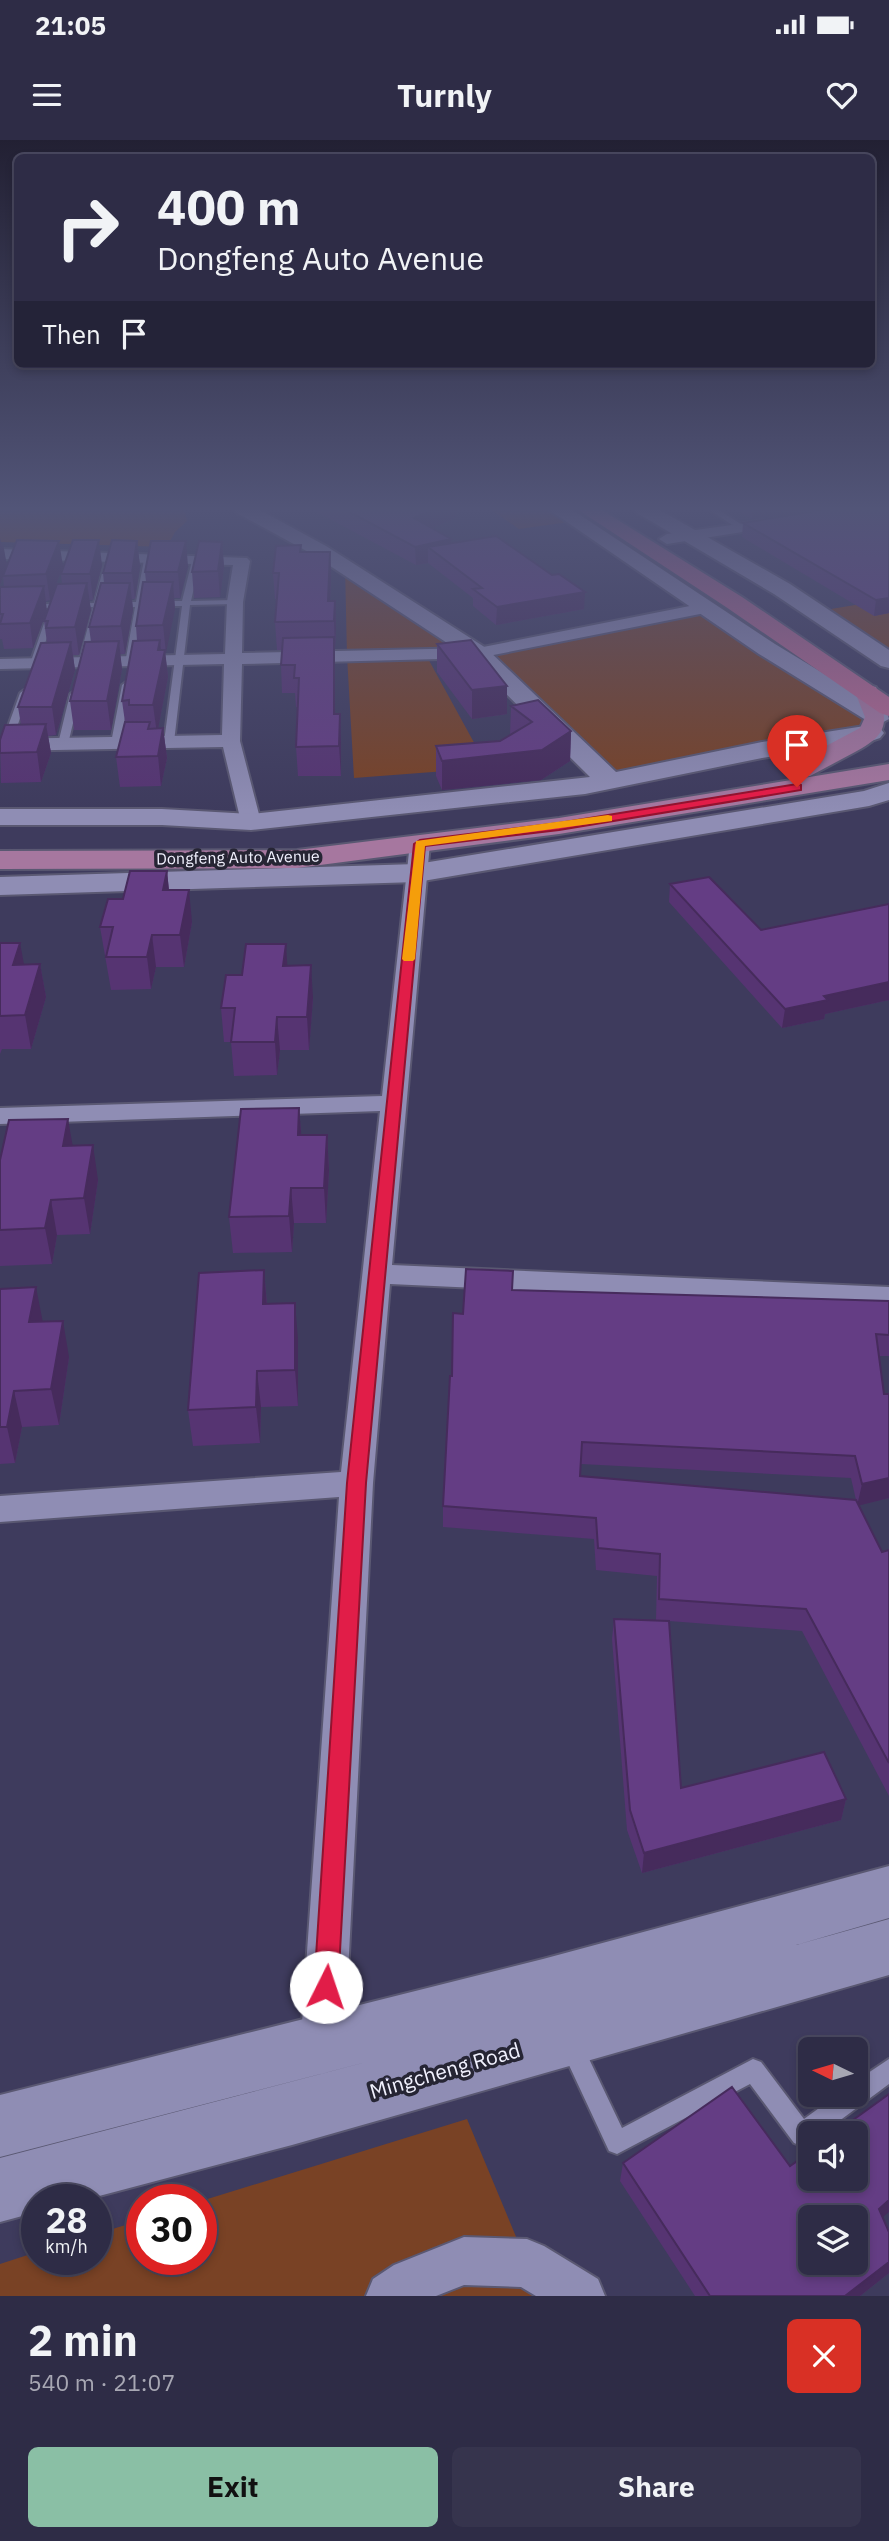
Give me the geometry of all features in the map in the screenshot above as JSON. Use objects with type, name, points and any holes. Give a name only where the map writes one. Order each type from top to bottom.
[{"type":"highway","points":[[747,610],[878,686]]},
{"type":"highway","points":[[796,610],[878,686]]},
{"type":"main road","points":[[812,776],[879,719],[878,686]]},
{"type":"main road","name":"Dongfeng Auto Avenue","points":[[0,860],[419,858],[559,826],[812,776],[889,755]]},
{"type":"main road","name":"Dongfeng Auto Avenue","points":[[0,842],[295,841],[812,776],[889,772]]},
{"type":"main road","points":[[812,776],[889,781]]},
{"type":"street","points":[[235,610],[231,741],[251,821]]},
{"type":"street","points":[[411,610],[478,653],[610,781]]},
{"type":"street","points":[[0,664],[32,669],[81,669],[130,661],[478,653],[697,610]]},
{"type":"street","points":[[708,610],[879,719]]},
{"type":"street","points":[[800,610],[889,661]]},
{"type":"street","points":[[0,817],[162,817],[251,821],[530,792],[610,781],[762,750],[879,719]]},
{"type":"street","points":[[3,745],[231,741]]},
{"type":"street","points":[[0,886],[419,858],[869,798],[889,791]]},
{"type":"street","points":[[318,2107],[356,1483],[419,858]]},
{"type":"street","points":[[0,1116],[394,1103]]},
{"type":"street","points":[[376,1274],[889,1297]]},
{"type":"street","points":[[0,1509],[356,1483]]},
{"type":"street","points":[[0,2126],[544,1988],[889,1892]]},
{"type":"street","name":"Mingcheng Road","points":[[0,2190],[318,2107],[889,1947]]},
{"type":"street","points":[[390,2296],[411,2282],[464,2261],[527,2263],[581,2296]]},
{"type":"lane","points":[[32,669],[53,610]]},
{"type":"lane","points":[[81,669],[96,610]]},
{"type":"lane","points":[[116,743],[138,610]]},
{"type":"lane","points":[[169,742],[185,610]]},
{"type":"lane","points":[[3,745],[26,687]]},
{"type":"lane","points":[[63,744],[76,690]]},
{"type":"lane","points":[[567,2037],[617,2143],[752,2070],[803,2135],[889,2070]]},
{"type":"shaded area","points":[[346,610],[412,610],[478,653],[426,655],[477,748],[459,770],[354,778]]},
{"type":"shaded area","points":[[708,610],[878,717],[871,733],[610,781],[478,653]]},
{"type":"shaded area","points":[[832,610],[889,610],[889,654]]},
{"type":"shaded area","points":[[467,2119],[527,2263],[581,2296],[0,2296],[0,2264],[21,2257],[21,2275],[112,2275],[112,2229],[126,2225],[126,2275],[217,2275],[217,2196]]},
{"type":"building","points":[[0,610],[35,610],[30,623],[0,624],[3,614],[0,614]]},
{"type":"building","points":[[48,610],[80,610],[75,627],[46,628],[48,621],[44,621]]},
{"type":"building","points":[[94,610],[124,610],[121,626],[89,627]]},
{"type":"building","points":[[139,610],[167,610],[163,625],[136,626]]},
{"type":"building","points":[[276,610],[335,610],[334,621],[275,622]]},
{"type":"building","points":[[334,637],[334,714],[340,714],[339,746],[296,747],[299,678],[294,678],[295,665],[281,665],[283,638]]},
{"type":"building","points":[[160,640],[158,650],[165,650],[153,705],[129,705],[129,700],[122,701],[133,641]]},
{"type":"building","points":[[471,640],[507,686],[472,690],[437,644]]},
{"type":"building","points":[[119,641],[107,701],[70,701],[85,642]]},
{"type":"building","points":[[71,642],[52,707],[18,707],[41,643]]},
{"type":"building","points":[[538,700],[571,731],[542,750],[442,761],[436,746],[500,741],[532,722],[511,706]]},
{"type":"building","points":[[125,722],[150,722],[148,729],[163,728],[158,756],[116,757]]},
{"type":"building","points":[[46,724],[37,752],[0,753],[0,740],[5,725]]},
{"type":"building","points":[[130,871],[167,871],[163,890],[189,890],[180,935],[152,935],[147,957],[106,957],[113,927],[100,927],[108,899],[123,899]]},
{"type":"building","points":[[709,877],[761,930],[889,904],[889,982],[824,996],[828,1000],[785,1009],[670,884]]},
{"type":"building","points":[[0,943],[20,943],[13,965],[40,964],[25,1015],[0,1016]]},
{"type":"building","points":[[246,944],[286,944],[283,966],[311,965],[307,1017],[277,1017],[275,1042],[231,1042],[235,1008],[221,1008],[226,975],[242,975]]},
{"type":"building","points":[[299,1108],[298,1135],[327,1135],[324,1188],[291,1188],[289,1216],[229,1217],[241,1109]]},
{"type":"building","points":[[68,1119],[63,1146],[93,1145],[84,1198],[51,1200],[45,1228],[0,1230],[0,1160],[9,1120]]},
{"type":"building","points":[[466,1269],[513,1271],[512,1290],[889,1301],[889,1335],[876,1334],[884,1394],[889,1394],[889,1478],[862,1484],[855,1456],[582,1442],[580,1476],[856,1500],[882,1552],[889,1550],[889,1763],[806,1609],[659,1599],[660,1554],[598,1548],[596,1518],[443,1506],[452,1376],[453,1313],[463,1314]]},
{"type":"building","points":[[264,1270],[263,1304],[295,1303],[295,1370],[257,1371],[256,1407],[188,1410],[199,1273]]},
{"type":"building","points":[[36,1287],[29,1322],[63,1321],[51,1389],[14,1391],[7,1427],[0,1427],[0,1289]]},
{"type":"building","points":[[614,1619],[669,1621],[681,1788],[824,1752],[846,1799],[644,1853],[630,1810]]},
{"type":"building","points":[[732,2087],[790,2166],[798,2160],[798,2191],[868,2191],[868,2121],[852,2121],[889,2094],[889,2200],[879,2209],[889,2232],[889,2262],[845,2296],[710,2296],[623,2163]]},
{"type":"slow traffic","points":[[408,959],[420,844],[608,818]]},
{"type":"route","points":[[326,1987],[356,1483],[420,844],[559,826],[797,787]]}]
